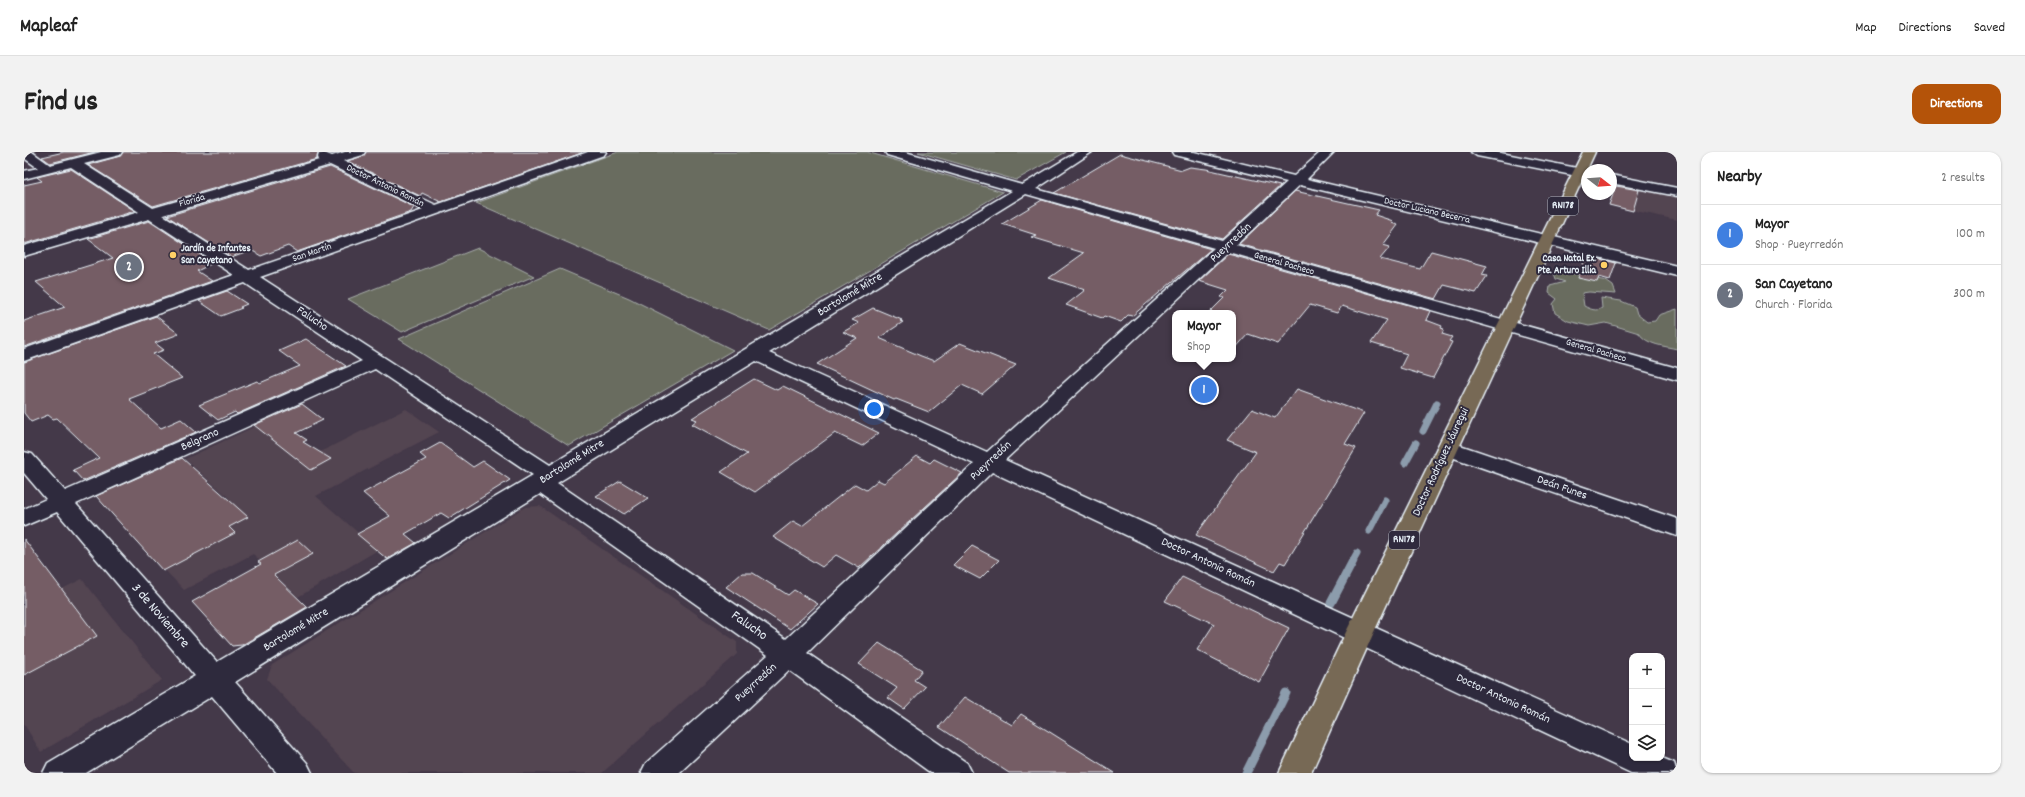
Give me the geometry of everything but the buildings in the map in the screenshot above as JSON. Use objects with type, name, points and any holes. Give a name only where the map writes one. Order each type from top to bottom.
[{"type":"main road","name":"Doctor Rodríguez Jáuregui","points":[[1586,164],[1590,152]]},
{"type":"main road","name":"Doctor Rodríguez Jáuregui","points":[[1295,773],[1360,632],[1546,240],[1581,177]]},
{"type":"street","points":[[24,152],[48,169]]},
{"type":"street","points":[[24,175],[116,152]]},
{"type":"street","name":"Doctor Antonio Román","points":[[313,152],[435,210]]},
{"type":"street","name":"Florida","points":[[24,251],[359,152]]},
{"type":"street","name":"San Martín","points":[[24,354],[600,152]]},
{"type":"street","name":"General Pacheco","points":[[891,152],[1677,374]]},
{"type":"street","name":"Bartolomé Mitre","points":[[59,773],[1086,152]]},
{"type":"street","name":"Doctor Luciano Becerra","points":[[1178,152],[1677,271]]},
{"type":"street","name":"Pueyrredón","points":[[657,773],[788,654],[988,463],[1226,247],[1328,152]]},
{"type":"street","points":[[1477,152],[1581,173]]},
{"type":"street","name":"Falucho","points":[[74,163],[248,276],[375,362],[544,479],[956,773]]},
{"type":"street","points":[[1617,180],[1677,192]]},
{"type":"street","name":"Doctor Antonio Román","points":[[754,353],[988,463],[1360,632],[1663,773]]},
{"type":"street","name":"Belgrano","points":[[24,518],[375,362]]},
{"type":"street","name":"Deán Funes","points":[[1448,448],[1677,528]]},
{"type":"street","name":"3 de Noviembre","points":[[24,459],[296,773]]},
{"type":"shaded area","points":[[1617,186],[1677,197],[1677,220],[1609,205],[1611,200],[1617,200]]},
{"type":"shaded area","points":[[406,409],[439,432],[316,496],[378,550],[298,597],[253,554],[184,590],[139,543],[229,498],[185,459],[256,426],[302,461]]},
{"type":"shaded area","points":[[540,506],[737,642],[737,654],[602,773],[354,773],[267,679],[272,665],[525,507]]},
{"type":"shaded area","points":[[82,579],[162,680],[41,752],[24,724],[24,608]]},
{"type":"green space","points":[[618,152],[867,152],[1003,192],[769,330],[476,203]]},
{"type":"green space","points":[[918,152],[1066,152],[1016,180]]},
{"type":"green space","points":[[478,248],[534,276],[402,332],[348,299]]},
{"type":"green space","points":[[560,269],[629,298],[733,350],[569,446],[399,339]]},
{"type":"green space","points":[[1558,270],[1606,281],[1613,286],[1616,294],[1589,292],[1582,293],[1584,306],[1591,309],[1598,310],[1602,308],[1601,298],[1621,301],[1635,307],[1637,314],[1647,322],[1655,321],[1659,315],[1677,309],[1677,349],[1651,343],[1639,333],[1606,323],[1589,326],[1568,321],[1555,313],[1553,304],[1557,299],[1549,293],[1550,286],[1565,282],[1556,279],[1554,273]]},
{"type":"waterway","points":[[1423,431],[1437,403]]},
{"type":"waterway","points":[[1405,463],[1416,443]]},
{"type":"waterway","points":[[1369,531],[1385,500]]},
{"type":"waterway","points":[[1352,562],[1357,553]]},
{"type":"waterway","points":[[1331,603],[1353,561]]},
{"type":"waterway","points":[[1246,773],[1286,693]]},
{"type":"place","name":"Jardín de Infantes San Cayetano","points":[[173,255]]},
{"type":"place","name":"Casa Natal Ex. Pte. Arturo Illia","points":[[1604,265]]},
{"type":"place","name":"San Cayetano","points":[[129,267]]},
{"type":"place","name":"Mayor","points":[[1204,390]]}]
